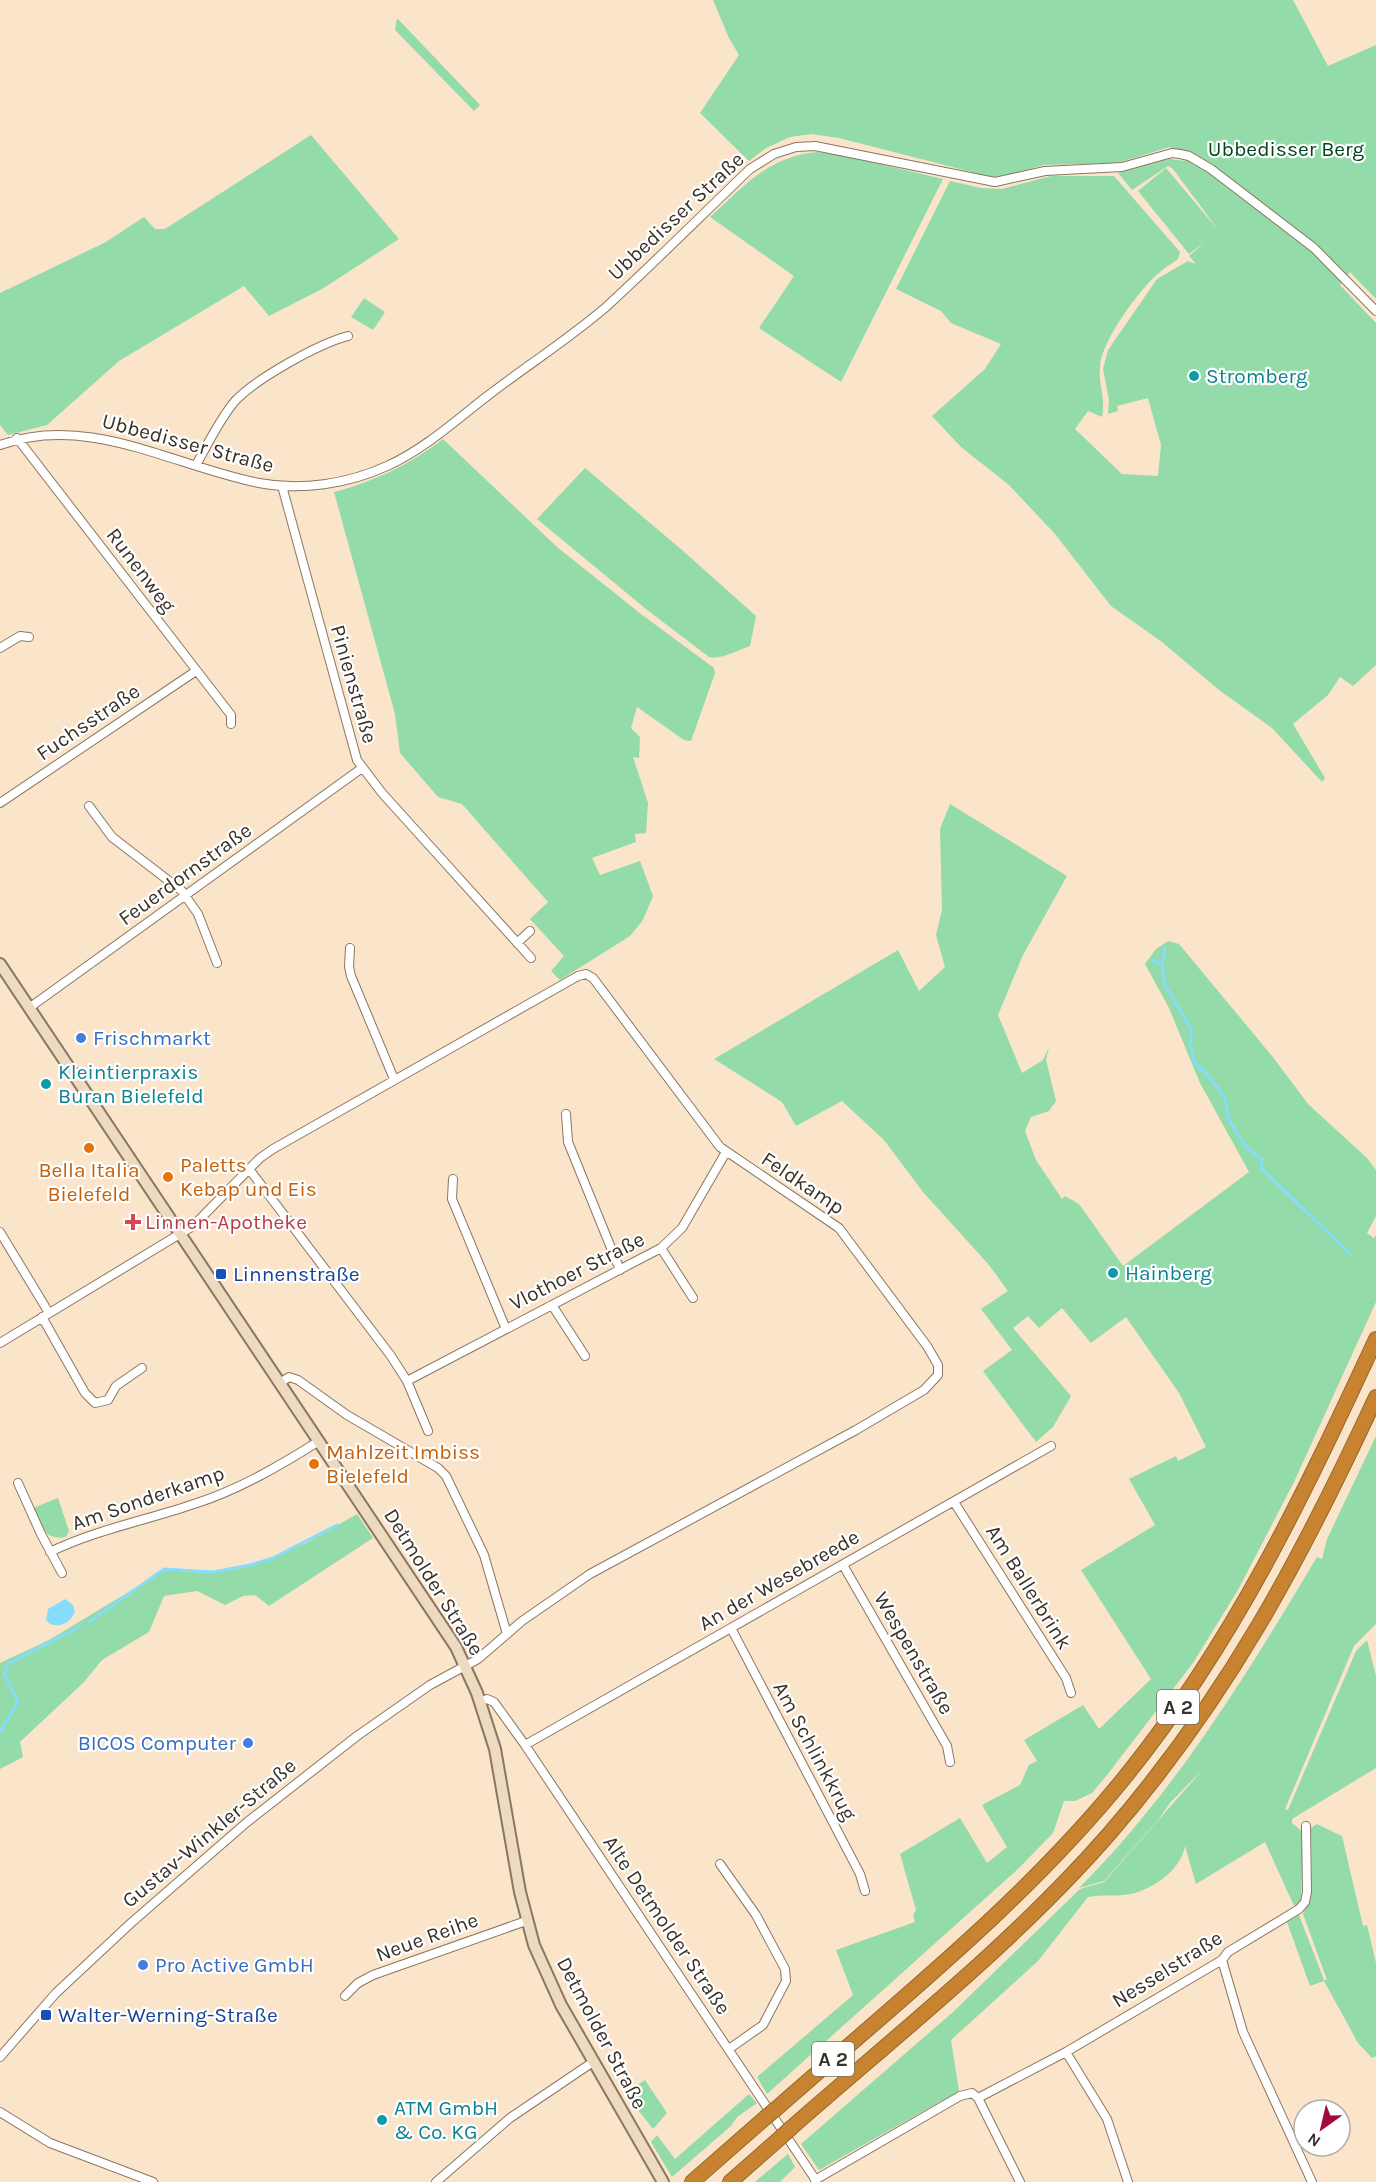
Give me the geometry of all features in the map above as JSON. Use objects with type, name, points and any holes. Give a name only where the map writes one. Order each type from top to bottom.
[{"type":"highway","name":"A 2","points":[[692,2182],[1016,1896],[1075,1835],[1140,1757],[1200,1675],[1259,1579],[1303,1495],[1376,1339]]},
{"type":"highway","name":"A 2","points":[[730,2182],[1020,1926],[1091,1853],[1152,1781],[1218,1691],[1264,1620],[1316,1524],[1376,1397]]},
{"type":"street","name":"Ubbedisser Straße","points":[[0,445],[17,438],[63,433],[81,434],[238,478],[282,486],[313,486],[351,478],[387,466],[411,453],[604,308],[750,169],[774,154],[796,147],[835,148],[994,182],[1045,171],[1122,167],[1172,153],[1190,156],[1211,169],[1314,248],[1376,311]]},
{"type":"street","points":[[196,465],[227,412],[248,390],[326,342],[348,336]]},
{"type":"street","name":"Runenweg","points":[[17,438],[231,715],[231,724]]},
{"type":"street","name":"Pinienstraße","points":[[282,486],[345,724],[362,768],[531,958]]},
{"type":"street","points":[[0,648],[20,636],[29,637]]},
{"type":"street","name":"Fuchsstraße","points":[[0,803],[196,671]]},
{"type":"street","name":"Feuerdornstraße","points":[[29,1008],[362,768]]},
{"type":"street","points":[[88,806],[112,837],[176,885],[186,896],[198,914],[217,963]]},
{"type":"street","points":[[517,943],[530,931]]},
{"type":"street","points":[[350,948],[351,976],[394,1079]]},
{"type":"street","name":"Detmolder Straße","points":[[0,964],[440,1621],[465,1666],[480,1701],[500,1774],[526,1921],[554,1990],[663,2182]]},
{"type":"street","name":"Feldkamp","points":[[181,1234],[206,1215],[249,1169],[273,1149],[578,976],[586,974],[593,978],[726,1152],[839,1228],[927,1346],[938,1365],[939,1376],[924,1390],[856,1430],[590,1574],[507,1634],[483,1656],[465,1666]]},
{"type":"street","points":[[566,1114],[568,1142],[620,1270]]},
{"type":"street","name":"Vlothoer Straße","points":[[407,1381],[661,1248],[685,1223],[726,1152]]},
{"type":"street","points":[[249,1169],[407,1381],[428,1431]]},
{"type":"street","points":[[453,1179],[452,1199],[506,1329]]},
{"type":"street","points":[[0,1232],[84,1393],[95,1403],[108,1400],[116,1386],[142,1368]]},
{"type":"street","points":[[0,1343],[181,1234]]},
{"type":"street","points":[[661,1248],[693,1298]]},
{"type":"street","points":[[552,1305],[585,1356]]},
{"type":"street","points":[[280,1383],[289,1377],[298,1380],[358,1422],[443,1472],[484,1555],[507,1634]]},
{"type":"street","name":"Am Sonderkamp","points":[[50,1552],[110,1528],[219,1495],[254,1479],[319,1441]]},
{"type":"street","name":"An der Wesebreede","points":[[525,1745],[1051,1446]]},
{"type":"street","name":"Am Sonderkamp","points":[[18,1483],[62,1573]]},
{"type":"street","name":"Am Ballerbrink","points":[[954,1502],[1066,1678],[1071,1693]]},
{"type":"street","name":"Wespenstraße","points":[[843,1565],[947,1746],[950,1762]]},
{"type":"street","name":"Am Schlinkkrug","points":[[731,1628],[860,1874],[865,1891]]},
{"type":"street","name":"Gustav-Winkler-Straße","points":[[0,2057],[69,1981],[246,1823],[357,1736],[430,1685],[465,1666]]},
{"type":"street","name":"Alte Detmolder Straße","points":[[480,1701],[487,1699],[494,1702],[525,1745],[816,2181]]},
{"type":"street","name":"Nesselstraße","points":[[816,2181],[960,2096],[972,2093],[978,2098],[1066,2052],[1222,1960],[1228,1952],[1299,1909],[1305,1902],[1308,1833],[1306,1826]]},
{"type":"street","points":[[720,1864],[756,1915],[785,1969],[786,1981],[763,2025],[729,2049]]},
{"type":"street","name":"Neue Reihe","points":[[345,1996],[358,1983],[373,1975],[526,1921]]},
{"type":"street","points":[[1222,1960],[1243,2032],[1312,2182]]},
{"type":"street","points":[[1066,2052],[1107,2119],[1128,2182]]},
{"type":"street","points":[[436,2182],[510,2118],[593,2062]]},
{"type":"street","points":[[978,2098],[1020,2182]]},
{"type":"street","points":[[0,2112],[50,2143],[153,2182]]},
{"type":"green space","name":"Ubbedisser Berg","points":[[713,0],[1293,0],[1328,66],[1376,45],[1376,299],[1350,272],[1340,285],[1376,323],[1376,665],[1353,686],[1340,677],[1328,695],[1293,724],[1325,778],[1322,782],[1272,728],[1219,690],[1162,642],[1111,606],[1055,534],[1009,485],[961,447],[932,416],[985,369],[1001,344],[951,323],[941,311],[896,289],[950,181],[981,188],[1002,189],[1051,176],[1114,176],[1180,252],[1178,259],[1161,271],[1142,290],[1107,343],[1100,366],[1102,417],[1088,411],[1075,429],[1122,474],[1158,476],[1161,445],[1148,398],[1117,406],[1118,411],[1108,414],[1109,400],[1103,369],[1108,350],[1157,279],[1188,261],[1196,264],[1189,256],[1205,242],[1189,254],[1138,191],[1166,168],[1219,231],[1173,169],[1168,166],[1132,190],[1118,173],[1169,159],[1186,161],[1170,147],[1117,163],[1044,165],[1006,176],[991,177],[839,138],[811,134],[790,137],[766,148],[749,161],[700,113],[739,55]]},
{"type":"green space","points":[[397,18],[480,105],[474,111],[395,30]]},
{"type":"green space","points":[[311,135],[399,239],[322,289],[269,316],[244,286],[119,361],[47,425],[8,435],[0,425],[0,293],[106,242],[144,217],[155,229],[165,229]]},
{"type":"green space","points":[[817,152],[838,154],[943,179],[841,382],[759,328],[794,276],[710,217],[746,184],[771,166],[800,155]]},
{"type":"green space","points":[[364,298],[385,312],[373,330],[351,317]]},
{"type":"green space","points":[[443,439],[557,547],[714,668],[715,673],[691,741],[684,740],[637,707],[631,728],[640,737],[639,758],[633,757],[648,803],[646,833],[635,834],[636,842],[592,858],[600,875],[640,861],[653,896],[643,920],[630,936],[560,980],[551,971],[564,956],[530,919],[548,902],[462,804],[438,797],[400,753],[395,714],[334,492],[364,483],[391,471]]},
{"type":"green space","points":[[585,468],[756,616],[750,646],[724,656],[709,657],[646,609],[537,519]]},
{"type":"green space","points":[[950,804],[1067,876],[1023,955],[998,1015],[1022,1073],[1043,1060],[1049,1047],[1046,1060],[1056,1101],[1049,1111],[1031,1117],[1025,1131],[1036,1160],[1062,1199],[1065,1196],[1079,1204],[1123,1266],[1249,1172],[1200,1083],[1169,1008],[1145,964],[1156,949],[1168,941],[1179,944],[1272,1056],[1308,1104],[1367,1158],[1376,1170],[1376,1216],[1367,1233],[1374,1238],[1376,1235],[1376,1302],[1294,1482],[1238,1590],[1193,1663],[1107,1775],[1092,1793],[1075,1801],[1064,1801],[1053,1833],[1019,1868],[767,2094],[757,2077],[853,1995],[836,1950],[915,1922],[913,1915],[916,1910],[900,1854],[960,1818],[987,1863],[1007,1847],[982,1805],[1020,1785],[1029,1765],[1037,1761],[1024,1740],[1083,1705],[1099,1729],[1151,1679],[1081,1570],[1155,1525],[1129,1479],[1176,1456],[1178,1461],[1206,1447],[1179,1393],[1126,1317],[1091,1343],[1062,1308],[1039,1328],[1028,1316],[1013,1328],[1071,1396],[1053,1427],[1036,1442],[983,1371],[1012,1350],[981,1309],[1008,1291],[989,1265],[923,1192],[884,1140],[842,1101],[796,1126],[782,1102],[714,1059],[898,950],[919,991],[945,967],[936,935],[942,910],[940,829]]},
{"type":"green space","points":[[1376,1436],[1376,1624],[1354,1646],[1285,1809],[1288,1810],[1356,1651],[1367,1640],[1376,1676],[1376,1768],[1292,1819],[1292,1823],[1303,1832],[1301,1900],[1294,1906],[1265,1842],[1196,1884],[1185,1846],[1178,1863],[1172,1870],[1148,1888],[1126,1895],[1088,1897],[1038,1961],[951,2040],[959,2091],[819,2170],[801,2144],[953,2012],[1080,1889],[1104,1882],[1204,1768],[1170,1803],[1158,1820],[1104,1881],[1079,1888],[1147,1812],[1178,1771],[1237,1688],[1317,1557],[1322,1559],[1327,1539]]},
{"type":"green space","points":[[58,1498],[69,1531],[66,1537],[59,1538],[53,1537],[44,1530],[33,1508]]},
{"type":"green space","points":[[357,1514],[373,1538],[269,1606],[255,1595],[243,1596],[225,1605],[197,1591],[164,1596],[149,1632],[102,1660],[84,1682],[20,1742],[23,1757],[0,1769],[0,1663],[49,1640],[165,1570],[213,1573],[251,1566],[306,1543]]},
{"type":"green space","points":[[1317,1824],[1342,1836],[1363,1926],[1367,1925],[1376,1963],[1376,2056],[1372,2058],[1358,2043],[1324,1981],[1310,1986],[1287,1922],[1299,1915],[1324,1980],[1327,1980],[1303,1914],[1312,1894],[1311,1828]]},
{"type":"green space","points":[[645,2080],[667,2113],[653,2129],[625,2093]]},
{"type":"green space","points":[[749,2094],[757,2103],[737,2117],[731,2126],[672,2177],[651,2142],[657,2135],[675,2159]]},
{"type":"green space","points":[[788,2154],[795,2167],[780,2182],[755,2182]]},
{"type":"water","points":[[65,1599],[73,1605],[75,1612],[73,1616],[62,1625],[50,1624],[46,1620],[48,1609]]},
{"type":"waterway","points":[[1165,948],[1162,964],[1165,985],[1192,1030],[1190,1044],[1195,1064],[1205,1072],[1224,1096],[1230,1122],[1247,1148],[1263,1160],[1261,1167],[1267,1174],[1350,1254]]},
{"type":"waterway","points":[[1153,960],[1162,964]]},
{"type":"waterway","points":[[89,1622],[164,1569],[213,1572],[250,1565],[273,1558],[337,1525]]},
{"type":"waterway","points":[[0,1732],[18,1701],[4,1674],[9,1663],[81,1626]]},
{"type":"place","name":"Stromberg","points":[[1194,376]]},
{"type":"place","name":"Frischmarkt","points":[[81,1038]]},
{"type":"place","name":"Kleintierpraxis Buran Bielefeld","points":[[46,1084]]},
{"type":"place","name":"Bella Italia Bielefeld","points":[[89,1148]]},
{"type":"place","name":"Paletts Kebap und Eis","points":[[168,1177]]},
{"type":"place","name":"Linnen-Apotheke","points":[[133,1222]]},
{"type":"place","name":"Hainberg","points":[[1113,1273]]},
{"type":"place","name":"Linnenstraße","points":[[221,1274]]},
{"type":"place","name":"Mahlzeit Imbiss Bielefeld","points":[[314,1464]]},
{"type":"place","name":"BICOS Computer","points":[[248,1743]]},
{"type":"place","name":"Pro Active GmbH","points":[[143,1965]]},
{"type":"place","name":"Walter-Werning-Straße","points":[[46,2015]]},
{"type":"place","name":"ATM GmbH & Co. KG","points":[[382,2120]]}]
